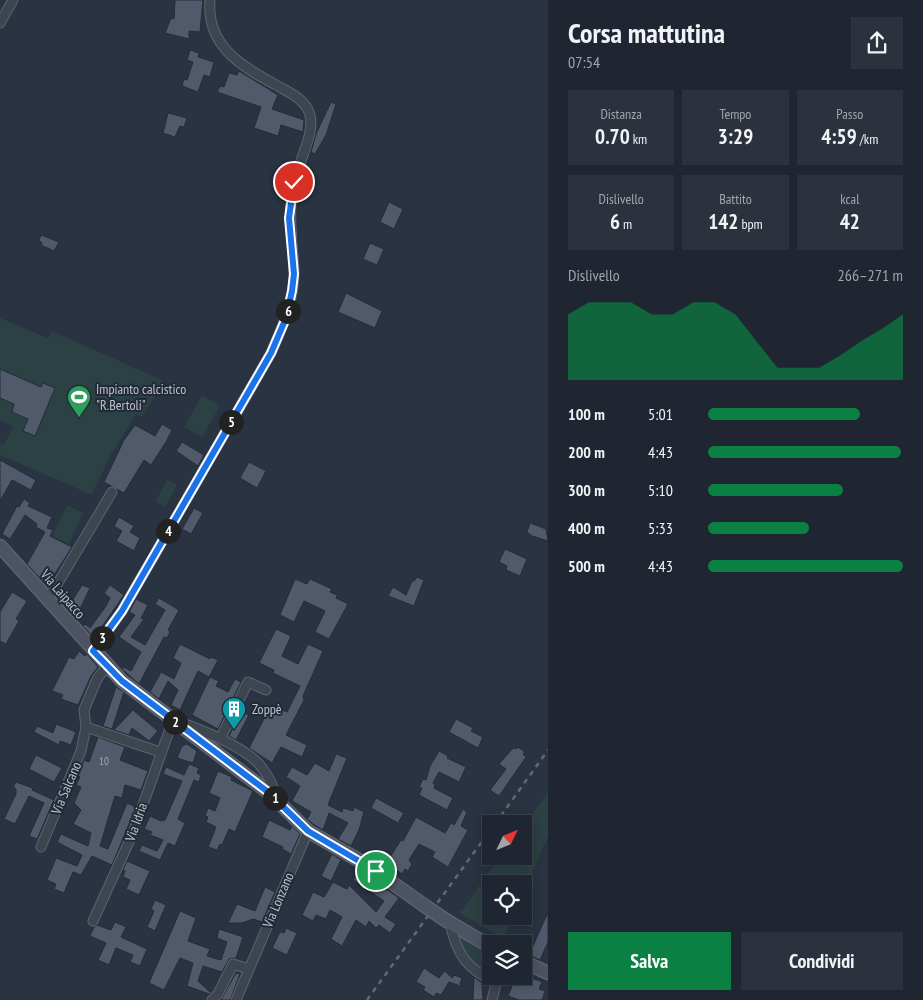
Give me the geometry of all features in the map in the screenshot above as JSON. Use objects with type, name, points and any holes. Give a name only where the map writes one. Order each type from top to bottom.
[{"type":"street","points":[[0,23],[12,0]]},
{"type":"street","points":[[93,651],[122,611],[271,353],[286,318],[292,291],[294,274],[289,218],[294,182],[311,128],[310,114],[304,103],[295,95],[247,69],[225,51],[218,41],[212,25],[210,0]]},
{"type":"street","points":[[47,598],[55,588],[112,492]]},
{"type":"street","name":"Via Laipacco","points":[[0,546],[122,681],[278,800],[308,831],[367,865],[448,922],[482,942]]},
{"type":"street","name":"Via Salcano","points":[[41,847],[81,751],[86,727],[84,710],[94,686],[107,666]]},
{"type":"street","points":[[220,739],[248,682],[266,690]]},
{"type":"street","name":"Via Laipacco","points":[[173,720],[190,725],[220,739],[256,761],[271,782],[278,800]]},
{"type":"street","name":"Via Idria","points":[[93,922],[133,834],[160,752],[173,720]]},
{"type":"street","points":[[86,727],[160,752]]},
{"type":"street","name":"Via Lonzano","points":[[236,1000],[308,831]]},
{"type":"street","points":[[448,922],[462,957],[477,973],[482,975]]},
{"type":"street","points":[[212,1000],[218,994],[233,964],[248,969]]},
{"type":"street","points":[[532,966],[548,973]]},
{"type":"street","points":[[492,1000],[496,985]]},
{"type":"green space","points":[[0,318],[48,338],[52,331],[164,381],[142,417],[136,415],[110,456],[92,495],[0,455],[0,444],[4,445],[13,426],[0,420]]},
{"type":"green space","points":[[202,395],[220,406],[202,437],[184,427]]},
{"type":"green space","points":[[167,480],[177,485],[165,507],[155,502]]},
{"type":"green space","points":[[67,505],[83,513],[69,544],[52,536]]},
{"type":"green space","points":[[548,792],[548,836],[531,875],[487,875],[494,865],[532,865],[531,815]]},
{"type":"green space","points":[[482,882],[482,925],[509,925],[504,935],[498,935],[458,912],[462,910]]},
{"type":"green space","points":[[461,937],[482,950],[482,970],[460,948],[459,938]]},
{"type":"building","points":[[175,0],[203,0],[200,32],[189,31],[189,39],[165,33],[171,18],[174,19]]},
{"type":"building","points":[[190,50],[199,53],[198,57],[214,62],[210,77],[204,75],[198,92],[182,86],[184,79],[187,80],[193,62],[187,60]]},
{"type":"building","points":[[239,71],[278,95],[272,109],[304,120],[303,132],[281,125],[278,136],[254,128],[261,107],[217,92],[220,86],[224,87],[229,73],[237,75]]},
{"type":"building","points":[[331,102],[336,104],[326,135],[315,154],[311,152],[316,134]]},
{"type":"building","points":[[168,113],[187,118],[184,127],[180,126],[175,137],[163,133]]},
{"type":"building","points":[[389,202],[403,209],[394,229],[380,222]]},
{"type":"building","points":[[41,235],[59,242],[54,251],[41,245],[42,243],[39,240]]},
{"type":"building","points":[[370,243],[384,249],[377,265],[363,259]]},
{"type":"building","points":[[346,293],[382,311],[375,328],[338,312]]},
{"type":"building","points":[[0,369],[41,387],[43,383],[55,388],[35,436],[23,431],[28,419],[12,412],[14,404],[0,398]]},
{"type":"building","points":[[162,424],[172,430],[166,442],[151,465],[144,460],[124,493],[104,482],[124,440],[135,425],[155,436]]},
{"type":"building","points":[[182,442],[204,455],[198,466],[176,451]]},
{"type":"building","points":[[0,460],[36,480],[31,490],[12,480],[0,501]]},
{"type":"building","points":[[249,462],[266,471],[257,488],[240,478]]},
{"type":"building","points":[[24,499],[30,503],[28,506],[52,517],[47,528],[53,530],[50,536],[72,547],[47,586],[27,564],[45,532],[36,527],[37,524],[25,515],[10,539],[2,534],[17,506],[19,507]]},
{"type":"building","points":[[194,508],[203,513],[191,534],[182,529]]},
{"type":"building","points":[[119,517],[134,526],[130,532],[140,538],[134,551],[116,541],[122,531],[114,526]]},
{"type":"building","points":[[530,523],[546,529],[548,541],[532,536],[527,532]]},
{"type":"building","points":[[505,549],[527,559],[520,576],[506,570],[507,566],[499,562]]},
{"type":"building","points":[[417,577],[424,580],[414,606],[388,596],[393,587],[406,595],[412,581]]},
{"type":"building","points":[[295,579],[307,584],[310,579],[332,589],[330,592],[337,595],[336,598],[348,604],[329,639],[315,632],[325,611],[319,608],[304,601],[294,622],[280,615]]},
{"type":"building","points":[[82,585],[90,588],[80,609],[85,611],[79,621],[67,609]]},
{"type":"building","points":[[110,585],[124,595],[94,638],[83,626],[85,624],[90,628],[106,606],[110,598],[104,593]]},
{"type":"building","points":[[12,592],[27,601],[16,619],[19,621],[6,644],[0,641],[0,612]]},
{"type":"building","points":[[159,598],[179,610],[168,630],[170,632],[167,638],[164,637],[139,684],[122,669],[124,667],[131,671],[141,652],[119,637],[135,615],[129,612],[136,599],[148,605],[141,618],[144,619],[131,637],[145,645],[165,610],[155,604]]},
{"type":"building","points":[[276,629],[291,636],[282,656],[298,664],[308,644],[323,651],[303,696],[304,700],[286,735],[307,745],[302,757],[281,747],[272,763],[249,748],[271,705],[287,712],[300,686],[273,673],[274,670],[259,663]]},
{"type":"building","points":[[180,644],[210,659],[211,657],[218,660],[209,677],[198,671],[180,710],[171,705],[178,690],[168,681],[159,699],[150,692],[161,672],[174,679],[181,663],[173,658]]},
{"type":"building","points":[[79,651],[85,656],[87,654],[98,667],[91,676],[78,705],[61,699],[63,695],[52,691],[69,657],[74,659]]},
{"type":"building","points":[[210,677],[219,681],[216,686],[228,692],[235,679],[241,682],[218,729],[192,715]]},
{"type":"building","points":[[116,687],[124,692],[112,729],[103,726]]},
{"type":"building","points":[[133,710],[158,731],[149,741],[132,728],[129,735],[114,730]]},
{"type":"building","points":[[241,711],[249,715],[236,740],[229,736]]},
{"type":"building","points":[[456,719],[473,728],[471,731],[483,737],[478,748],[449,732]]},
{"type":"building","points":[[56,724],[76,732],[71,745],[60,741],[59,745],[34,732],[37,726],[53,733]]},
{"type":"building","points":[[98,737],[125,747],[120,760],[148,771],[141,790],[125,785],[122,798],[115,796],[100,846],[108,849],[127,803],[136,807],[112,865],[92,856],[81,875],[73,872],[64,893],[54,889],[56,884],[47,880],[56,858],[77,866],[82,855],[57,842],[61,834],[88,846],[91,833],[73,824],[81,810],[74,803],[81,787],[76,785],[80,777],[78,776],[84,760],[89,762]]},
{"type":"building","points":[[187,744],[197,751],[193,763],[177,758],[182,746]]},
{"type":"building","points":[[518,747],[525,752],[523,754],[526,757],[499,796],[490,790],[506,769],[499,764],[513,748],[516,749]]},
{"type":"building","points":[[439,751],[448,756],[447,758],[466,767],[459,782],[439,772],[433,783],[435,785],[434,788],[453,798],[447,810],[419,795],[422,788],[419,787],[423,779],[426,780],[430,766]]},
{"type":"building","points":[[336,754],[347,758],[328,805],[342,812],[343,808],[353,811],[354,807],[364,812],[359,830],[351,846],[338,839],[348,823],[329,813],[323,830],[313,824],[307,819],[311,812],[292,801],[300,786],[286,777],[292,767],[307,775],[315,763],[329,771]]},
{"type":"building","points":[[36,755],[62,768],[54,782],[29,769]]},
{"type":"building","points":[[189,764],[199,768],[197,773],[201,775],[199,782],[194,780],[178,819],[185,823],[175,846],[168,843],[160,860],[139,851],[142,845],[157,851],[163,840],[150,835],[152,832],[144,829],[150,816],[161,821],[165,820],[182,781],[163,774],[166,767],[184,775]]},
{"type":"building","points":[[218,771],[232,777],[231,780],[253,791],[235,832],[229,829],[222,845],[220,844],[217,850],[208,847],[216,827],[206,822],[208,817],[205,816],[208,808],[215,811],[220,798],[209,793]]},
{"type":"building","points":[[16,782],[33,788],[32,790],[54,800],[37,839],[29,836],[44,803],[29,796],[15,824],[4,819],[16,794],[16,789],[13,787]]},
{"type":"building","points":[[376,798],[404,813],[398,823],[371,808]]},
{"type":"building","points":[[463,809],[467,812],[461,826],[468,830],[448,867],[432,857],[435,852],[419,844],[409,860],[412,864],[408,871],[405,869],[402,874],[386,863],[401,840],[403,841],[416,817],[445,833],[451,823],[454,825]]},
{"type":"building","points":[[269,820],[290,830],[292,826],[300,834],[291,854],[282,849],[283,847],[262,837]]},
{"type":"building","points":[[332,854],[341,860],[331,881],[321,876]]},
{"type":"building","points":[[127,861],[150,871],[139,895],[126,889],[130,880],[123,877],[125,871],[123,870]]},
{"type":"building","points":[[359,870],[399,898],[385,917],[396,924],[390,933],[379,925],[376,928],[369,921],[366,927],[356,920],[342,946],[331,939],[342,917],[330,910],[326,919],[316,915],[313,921],[302,915],[313,892],[324,897],[333,882],[347,889],[349,885],[376,912],[384,901],[353,880]]},
{"type":"building","points":[[265,887],[275,892],[262,922],[253,919],[242,923],[228,923],[237,904],[255,911]]},
{"type":"building","points":[[155,900],[166,905],[155,931],[147,927],[154,911],[151,909]]},
{"type":"building","points":[[180,911],[196,918],[188,941],[210,949],[207,956],[221,960],[227,942],[217,938],[219,929],[243,937],[236,958],[229,959],[222,972],[203,966],[198,981],[211,993],[209,994],[187,986],[193,963],[180,958],[164,990],[149,983]]},
{"type":"building","points":[[548,912],[548,942],[540,960],[532,956],[532,948]]},
{"type":"building","points":[[115,922],[126,927],[121,937],[147,949],[140,966],[130,962],[133,955],[116,948],[109,965],[98,960],[106,943],[90,936],[94,927],[97,925],[111,930]]},
{"type":"building","points":[[286,928],[297,933],[287,955],[272,948],[280,932],[284,933]]},
{"type":"building","points":[[424,968],[439,978],[445,971],[452,978],[454,975],[462,978],[460,984],[463,987],[449,982],[441,995],[436,993],[434,997],[423,990],[425,987],[416,982]]},
{"type":"building","points":[[236,973],[240,974],[230,1000],[221,1000]]},
{"type":"building","points":[[474,977],[482,983],[483,1000],[473,1000]]},
{"type":"building","points":[[532,978],[542,982],[539,989],[545,991],[542,1000],[519,1000],[508,996],[512,985],[532,985]]},
{"type":"railway","points":[[501,815],[548,750]]},
{"type":"railway","points":[[367,1000],[482,841]]},
{"type":"place","name":"Impianto calcistico \"R.Bertoli\"","points":[[79,418]]},
{"type":"place","name":"Zoppè","points":[[234,730]]},
{"type":"route","points":[[294,182],[289,218],[294,274],[292,291],[286,318],[271,353],[130,594],[122,611],[93,651],[122,681],[278,800],[290,815],[308,831],[376,871]]}]
